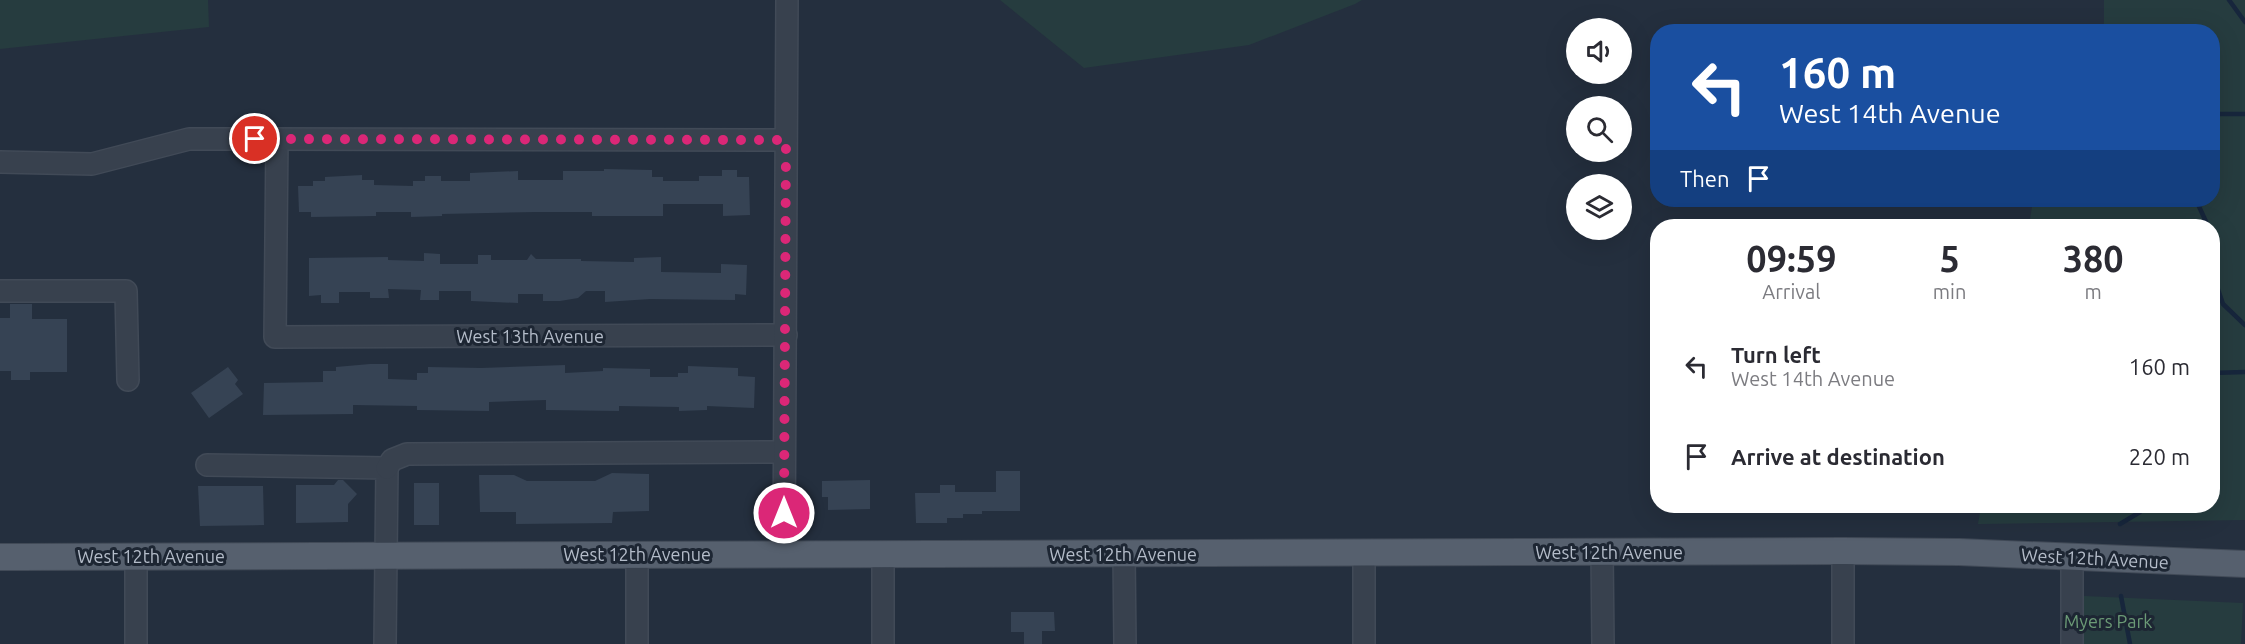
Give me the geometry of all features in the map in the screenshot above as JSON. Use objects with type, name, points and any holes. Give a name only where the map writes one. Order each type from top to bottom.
[{"type":"main road","name":"West 12th Avenue","points":[[0,557],[1843,551],[1959,552],[2245,564]]},
{"type":"street","points":[[784,553],[787,0]]},
{"type":"street","points":[[0,162],[92,164],[189,139],[786,140]]},
{"type":"street","name":"West 13th Avenue","points":[[276,139],[275,337],[786,335]]},
{"type":"street","points":[[0,291],[126,291],[128,380]]},
{"type":"street","points":[[385,644],[384,556],[387,468],[392,460],[407,454],[784,452]]},
{"type":"street","points":[[207,465],[387,468]]},
{"type":"street","points":[[1843,551],[1843,644]]},
{"type":"street","points":[[1364,552],[1364,644]]},
{"type":"street","points":[[1602,552],[1603,644]]},
{"type":"street","points":[[882,553],[883,644]]},
{"type":"street","points":[[637,554],[637,644]]},
{"type":"street","points":[[1124,554],[1125,644]]},
{"type":"street","points":[[136,556],[136,644]]},
{"type":"street","points":[[2072,556],[2072,644]]},
{"type":"green space","points":[[0,0],[208,0],[209,27],[0,49]]},
{"type":"green space","points":[[1000,0],[1362,0],[1249,45],[1084,68]]},
{"type":"green space","points":[[2104,0],[2245,0],[2245,520],[1978,524],[1980,513],[2220,513],[2220,219],[2030,219],[2032,207],[2220,207],[2220,24],[2104,24]]},
{"type":"green space","name":"Myers Park","points":[[2084,596],[2243,603],[2241,644],[2084,644]]},
{"type":"building","points":[[604,169],[652,170],[652,177],[663,177],[663,181],[699,181],[699,176],[722,176],[722,170],[737,170],[737,177],[749,177],[750,215],[723,216],[723,204],[663,204],[663,216],[592,216],[592,212],[536,212],[411,217],[411,212],[376,212],[376,216],[311,217],[311,212],[299,212],[298,186],[313,186],[313,181],[325,181],[325,177],[362,175],[362,180],[374,180],[374,185],[413,186],[413,181],[425,181],[425,176],[441,176],[441,181],[470,181],[470,173],[518,171],[518,180],[563,180],[563,171],[604,171]]},
{"type":"building","points":[[424,253],[440,254],[440,264],[478,264],[478,255],[491,255],[491,260],[527,260],[531,254],[536,259],[581,259],[581,261],[634,262],[634,258],[661,257],[661,272],[721,273],[721,264],[747,265],[746,295],[735,294],[735,300],[650,299],[605,302],[605,291],[586,291],[578,298],[560,301],[543,301],[543,294],[518,294],[518,303],[471,301],[471,291],[439,291],[439,300],[420,300],[421,290],[388,289],[389,298],[370,298],[370,292],[339,292],[339,303],[321,303],[321,295],[309,296],[309,258],[388,257],[388,260],[424,261]]},
{"type":"building","points":[[10,304],[32,304],[32,319],[67,319],[67,372],[30,372],[30,380],[11,380],[11,371],[0,371],[0,318],[10,318]]},
{"type":"building","points":[[388,364],[388,379],[417,380],[417,373],[428,373],[428,367],[565,365],[565,373],[603,371],[603,368],[650,369],[650,377],[678,377],[678,373],[688,373],[688,366],[738,368],[738,376],[755,377],[754,408],[707,406],[707,410],[679,411],[679,407],[619,406],[619,411],[546,410],[546,400],[489,402],[489,411],[417,410],[417,406],[353,405],[353,414],[263,415],[264,383],[323,382],[323,371],[336,371],[336,367]]},
{"type":"building","points":[[228,367],[238,380],[235,384],[243,394],[209,418],[191,393]]},
{"type":"building","points":[[996,471],[1020,471],[1020,511],[982,511],[982,514],[963,514],[963,518],[947,518],[947,523],[916,523],[915,493],[940,493],[940,485],[955,485],[955,492],[996,492]]},
{"type":"building","points":[[612,473],[649,474],[649,511],[613,512],[612,523],[516,524],[516,512],[480,512],[479,475],[514,475],[527,481],[595,481]]},
{"type":"building","points":[[338,480],[343,480],[357,494],[348,504],[348,522],[296,523],[296,485],[334,485]]},
{"type":"building","points":[[870,480],[870,509],[828,510],[828,497],[822,497],[822,481]]},
{"type":"building","points":[[414,483],[439,483],[439,525],[414,525]]},
{"type":"building","points":[[198,486],[263,486],[264,525],[200,526]]},
{"type":"building","points":[[1011,612],[1054,612],[1055,631],[1042,631],[1042,644],[1024,644],[1024,632],[1011,632]]},
{"type":"waterway","points":[[2229,0],[2245,22]]},
{"type":"waterway","points":[[2220,114],[2245,114]]},
{"type":"waterway","points":[[2199,207],[2205,219]]},
{"type":"waterway","points":[[2220,295],[2223,304],[2245,325]]},
{"type":"waterway","points":[[2220,373],[2245,372]]},
{"type":"waterway","points":[[2120,524],[2138,513]]},
{"type":"waterway","points":[[2121,596],[2130,644]]},
{"type":"route","points":[[255,139],[786,140],[784,513]]}]
